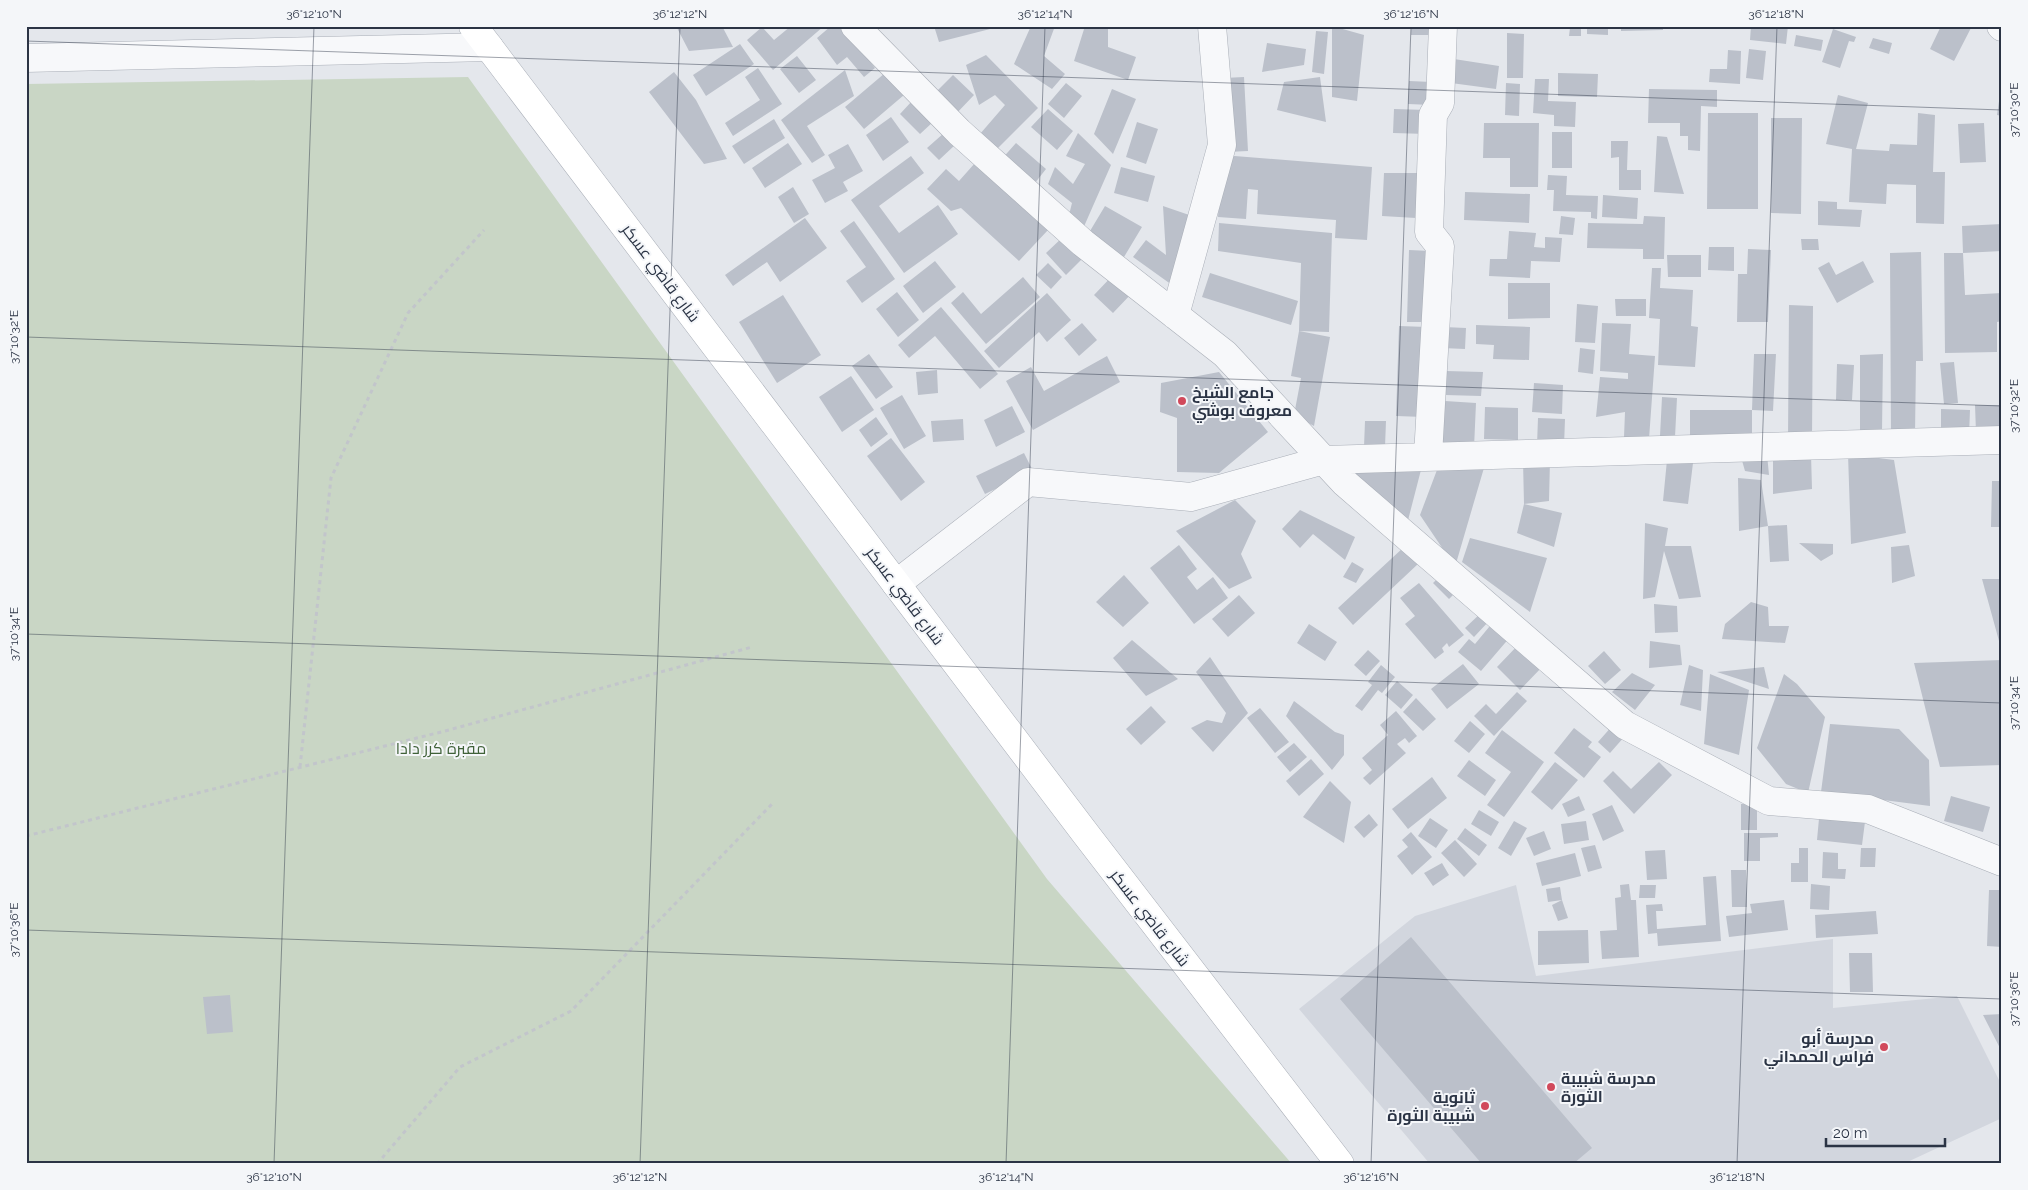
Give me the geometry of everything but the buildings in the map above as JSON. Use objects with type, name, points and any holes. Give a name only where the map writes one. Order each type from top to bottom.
[{"type":"main road","name":"شارع قاضي عسكر","points":[[481,36],[896,584],[1340,1164]]},
{"type":"street","points":[[855,26],[959,132],[1082,243],[1225,354],[1345,483],[1625,725],[1769,801],[1868,809],[2002,862]]},
{"type":"street","points":[[1175,315],[1222,145],[1212,26]]},
{"type":"street","points":[[1428,456],[1440,246],[1429,232],[1433,115],[1440,103],[1443,26]]},
{"type":"street","points":[[26,58],[481,36]]},
{"type":"street","points":[[896,584],[1028,482],[1191,497],[1324,460],[2002,440]]},
{"type":"path","points":[[300,768],[331,478],[408,312],[484,230]]},
{"type":"path","points":[[26,836],[445,731],[752,647]]},
{"type":"path","points":[[377,1164],[460,1067],[571,1011],[773,803]]},
{"type":"shaded area","name":"مدرسة شبيبة الثورة","points":[[1516,885],[1536,976],[1833,939],[1833,1008],[1957,996],[2002,1086],[2002,1118],[1903,1164],[1430,1164],[1299,1009],[1415,916]]},
{"type":"green space","name":"مقبرة كرز دادا","points":[[468,77],[1047,879],[1292,1164],[26,1164],[26,84]]},
{"type":"place","name":"جامع الشيخ معروف بوشي","points":[[1182,401]]},
{"type":"place","name":"مدرسة أبو فراس الحمداني","points":[[1884,1047]]},
{"type":"place","name":"مدرسة شبيبة الثورة","points":[[1551,1087]]},
{"type":"place","name":"ثانوية شبيبة الثورة","points":[[1485,1106]]}]
